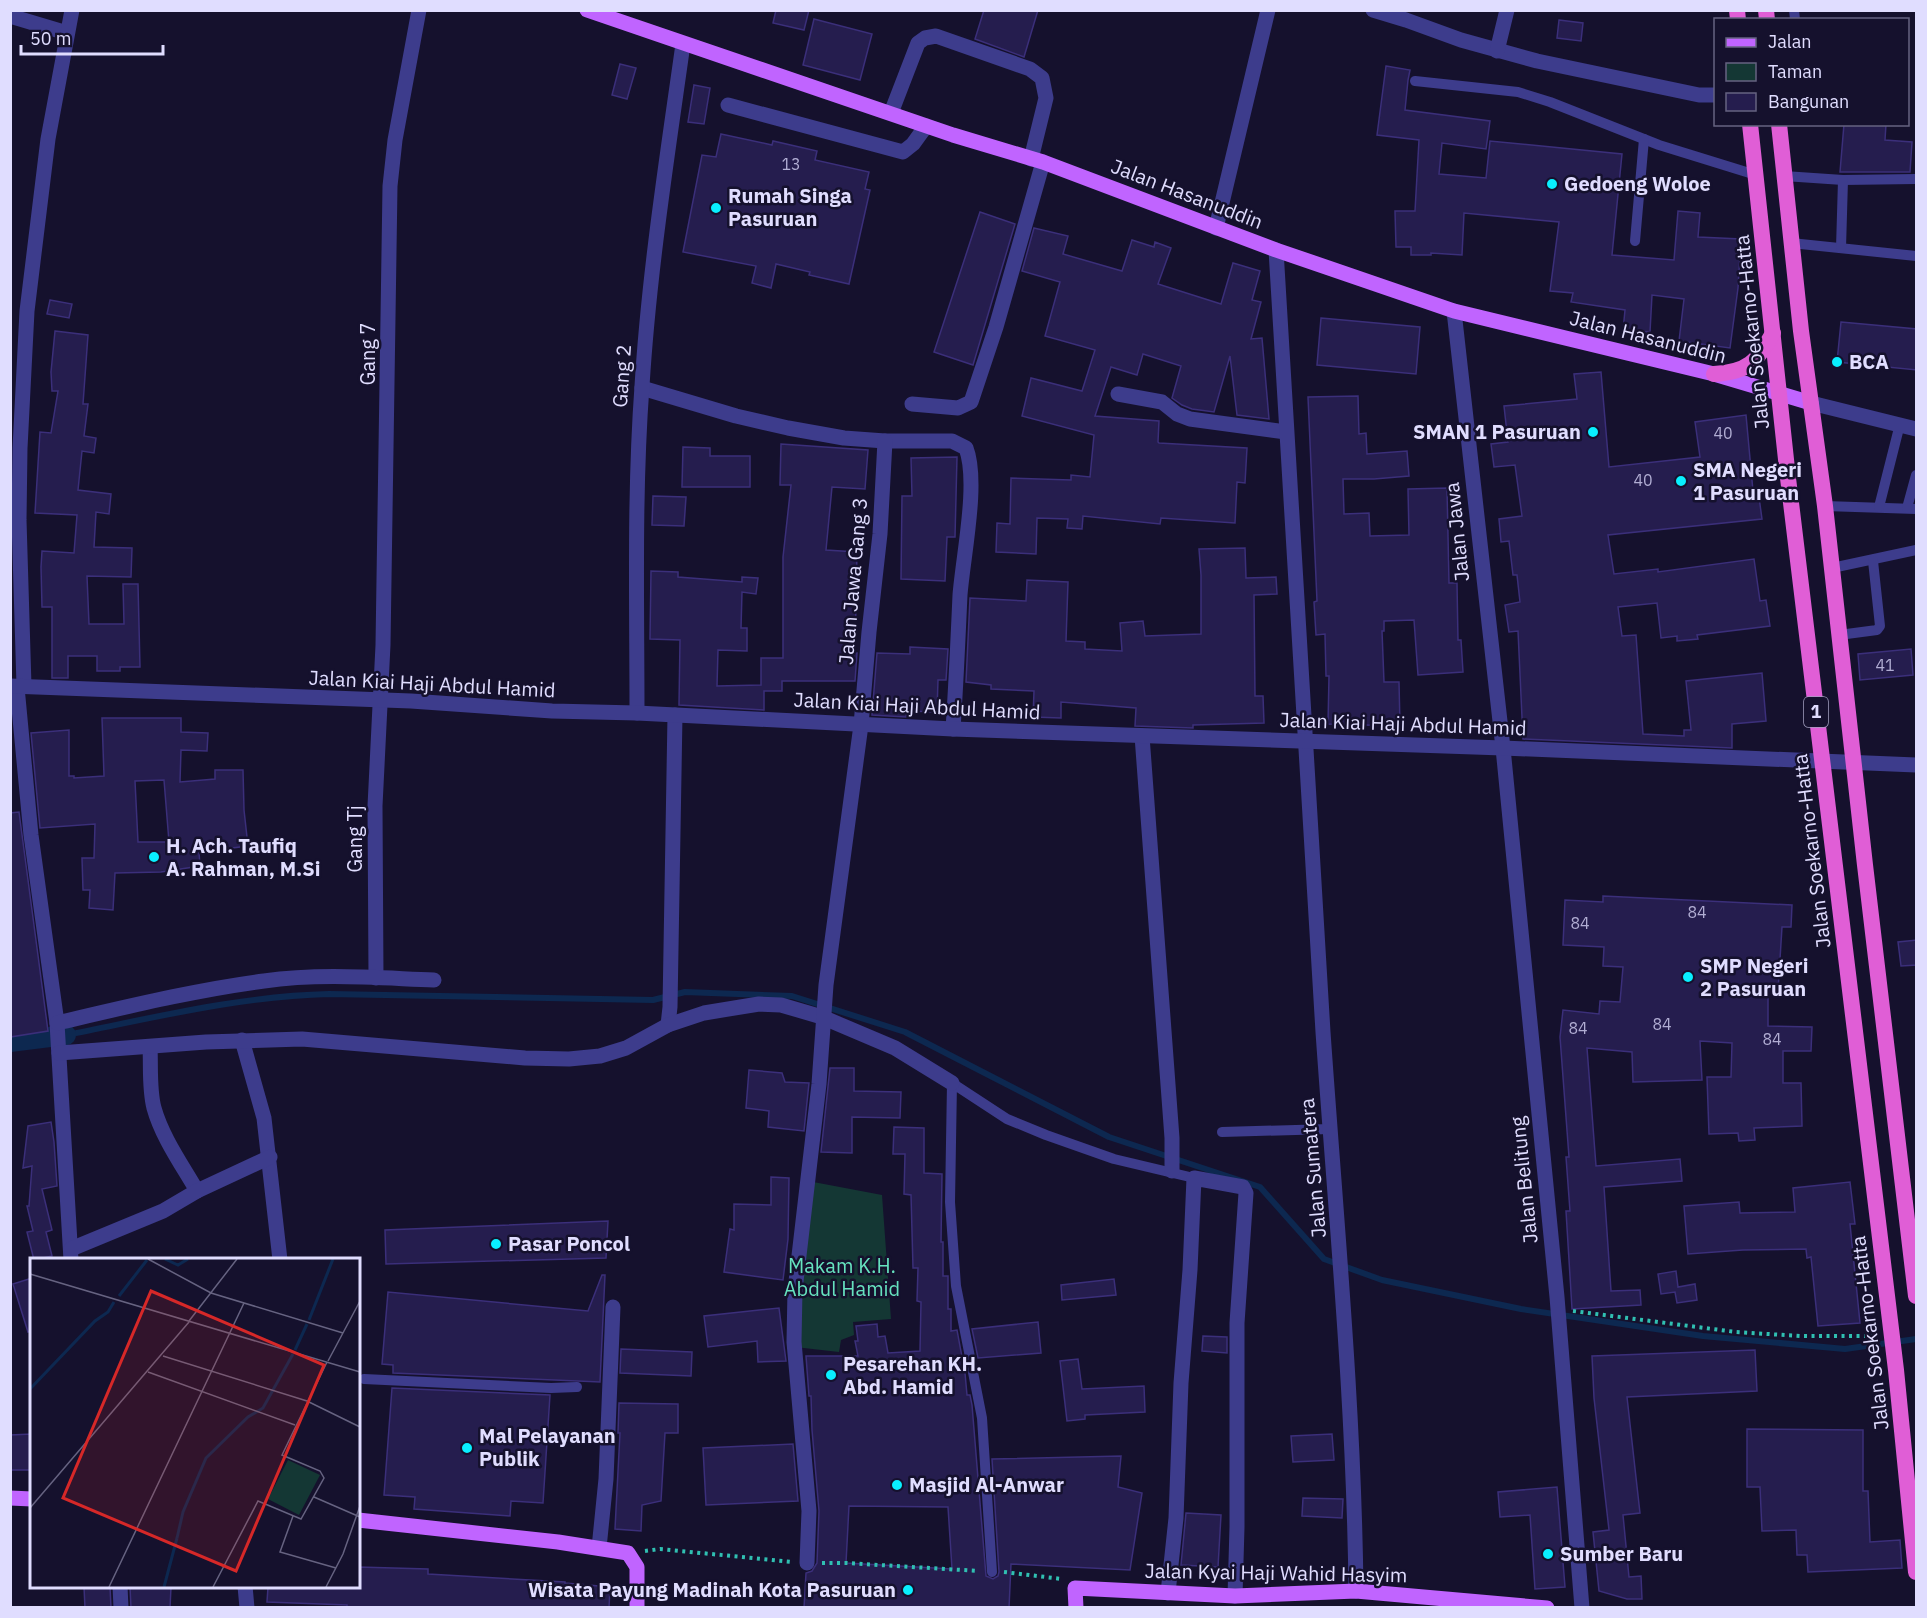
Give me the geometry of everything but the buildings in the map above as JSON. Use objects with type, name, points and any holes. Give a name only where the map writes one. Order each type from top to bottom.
[{"type":"highway","name":"Jalan Soekarno-Hatta","points":[[1750,126],[1822,761],[1892,1334],[1917,1572]]},
{"type":"highway","name":"1","points":[[1779,126],[1791,243],[1825,506],[1853,762],[1917,1296]]},
{"type":"highway","points":[[1714,374],[1735,372],[1749,365],[1763,351],[1773,333]]},
{"type":"main road","name":"Jalan Hasanuddin","points":[[587,10],[926,126],[1037,161],[1276,250],[1454,311],[1714,374],[1811,402]]},
{"type":"main road","points":[[10,1498],[30,1499]]},
{"type":"main road","points":[[360,1520],[558,1542],[628,1553],[637,1567],[637,1608]]},
{"type":"main road","name":"Jalan Kyai Haji Wahid Hasyim","points":[[1075,1588],[1235,1596],[1356,1592],[1547,1608]]},
{"type":"main road","points":[[1075,1588],[1076,1608]]},
{"type":"street","points":[[72,10],[48,139],[27,311],[20,448],[17,687],[30,825],[57,1023],[71,1254],[270,1157]]},
{"type":"street","name":"Gang 7","points":[[381,701],[387,499],[390,186],[395,140],[419,10]]},
{"type":"street","points":[[1216,228],[1268,10]]},
{"type":"street","points":[[1373,10],[1497,51],[1641,84],[1699,95],[1714,95]]},
{"type":"street","points":[[1497,51],[1507,10]]},
{"type":"street","points":[[10,16],[67,33]]},
{"type":"street","points":[[891,113],[918,43],[925,38],[936,36],[1029,69],[1042,78],[1046,98],[1037,161],[996,327],[971,402],[958,408],[912,404]]},
{"type":"street","name":"Gang 2","points":[[637,713],[639,452],[642,388],[649,292],[683,44]]},
{"type":"street","points":[[728,105],[903,152],[913,144],[926,126]]},
{"type":"street","name":"Jalan Sumatera","points":[[1276,250],[1304,741],[1330,1129],[1341,1250],[1355,1501],[1356,1592]]},
{"type":"street","name":"Jalan Jawa","points":[[1454,311],[1503,748]]},
{"type":"street","points":[[642,388],[736,416],[788,428],[844,438],[885,441],[952,441],[966,448],[970,460],[971,484],[960,595],[953,729]]},
{"type":"street","points":[[1118,394],[1162,402],[1177,414],[1190,419],[1286,432]]},
{"type":"street","points":[[1811,402],[1917,429]]},
{"type":"street","name":"Jalan Jawa Gang 3","points":[[807,1563],[809,1511],[794,1342],[795,1301],[819,1084],[826,985],[861,726],[880,534],[885,441]]},
{"type":"street","name":"Jalan Kiai Haji Abdul Hamid","points":[[17,687],[411,701],[552,711],[637,713],[861,726],[1917,765]]},
{"type":"street","name":"Gang Tj","points":[[376,978],[375,806],[381,701]]},
{"type":"street","points":[[668,1025],[671,976],[675,715]]},
{"type":"street","points":[[1142,736],[1172,1138],[1172,1168]]},
{"type":"street","name":"Jalan Belitung","points":[[1503,748],[1557,1294],[1582,1608]]},
{"type":"street","points":[[57,1023],[155,1001],[265,981],[341,976],[434,980]]},
{"type":"street","points":[[59,1052],[242,1040],[302,1039],[525,1059],[569,1059],[600,1056],[626,1048],[668,1025],[704,1012],[759,1004],[781,1005],[823,1014],[895,1048],[952,1083]]},
{"type":"street","points":[[242,1040],[264,1118],[280,1258]]},
{"type":"street","points":[[150,1047],[151,1095],[154,1110],[197,1191]]},
{"type":"street","points":[[1168,1593],[1176,1518],[1181,1383],[1190,1270],[1194,1178],[1243,1186],[1246,1193],[1238,1323],[1235,1596]]},
{"type":"street","points":[[599,1548],[606,1479],[613,1307]]},
{"type":"street","points":[[120,1588],[121,1608]]},
{"type":"street","points":[[245,1588],[248,1608]]},
{"type":"lane","points":[[1414,81],[1518,92],[1550,102],[1644,139],[1756,175]]},
{"type":"lane","points":[[1635,241],[1644,139]]},
{"type":"lane","points":[[1784,176],[1843,180],[1917,179]]},
{"type":"lane","points":[[1841,248],[1843,180]]},
{"type":"lane","points":[[1791,243],[1917,256]]},
{"type":"lane","points":[[1879,507],[1900,424]]},
{"type":"lane","points":[[1825,506],[1912,508],[1917,475]]},
{"type":"lane","points":[[1832,568],[1917,550]]},
{"type":"lane","points":[[1839,635],[1877,630],[1880,626],[1873,561]]},
{"type":"lane","points":[[952,1083],[1007,1119],[1046,1135],[1114,1159],[1172,1168],[1194,1178]]},
{"type":"lane","points":[[952,1083],[950,1202],[956,1286],[982,1418],[992,1572]]},
{"type":"lane","points":[[1222,1132],[1330,1129]]},
{"type":"lane","points":[[364,1379],[551,1388],[577,1387]]},
{"type":"path","points":[[1557,1294],[1563,1295],[1565,1310],[1736,1332],[1823,1336],[1892,1334]]},
{"type":"path","points":[[628,1553],[660,1549],[807,1563],[846,1563],[992,1572],[1060,1578],[1075,1588]]},
{"type":"green space","name":"Makam K.H. Abdul Hamid","points":[[808,1181],[882,1195],[891,1319],[853,1322],[854,1335],[841,1340],[839,1352],[795,1347]]},
{"type":"waterway","points":[[66,1035],[230,1003],[329,994],[653,1000],[685,992],[792,996],[905,1032],[1109,1137],[1260,1187],[1324,1259],[1382,1280],[1521,1309],[1703,1336],[1845,1349],[1916,1339]]},
{"type":"waterway","points":[[10,1042],[66,1035]]},
{"type":"place","name":"Gedoeng Woloe","points":[[1552,184]]},
{"type":"place","name":"Rumah Singa Pasuruan","points":[[716,208]]},
{"type":"place","name":"BCA","points":[[1837,362]]},
{"type":"place","name":"SMAN 1 Pasuruan","points":[[1593,432]]},
{"type":"place","name":"SMA Negeri 1 Pasuruan","points":[[1681,481]]},
{"type":"place","name":"H. Ach. Taufiq A. Rahman, M.Si","points":[[154,857]]},
{"type":"place","name":"SMP Negeri 2 Pasuruan","points":[[1688,977]]},
{"type":"place","name":"Pasar Poncol","points":[[496,1244]]},
{"type":"place","name":"Pesarehan KH. Abd. Hamid","points":[[831,1375]]},
{"type":"place","name":"Mal Pelayanan Publik","points":[[467,1448]]},
{"type":"place","name":"Masjid Al-Anwar","points":[[897,1485]]},
{"type":"place","name":"Sumber Baru","points":[[1548,1554]]},
{"type":"place","name":"Wisata Payung Madinah Kota Pasuruan","points":[[908,1590]]}]
